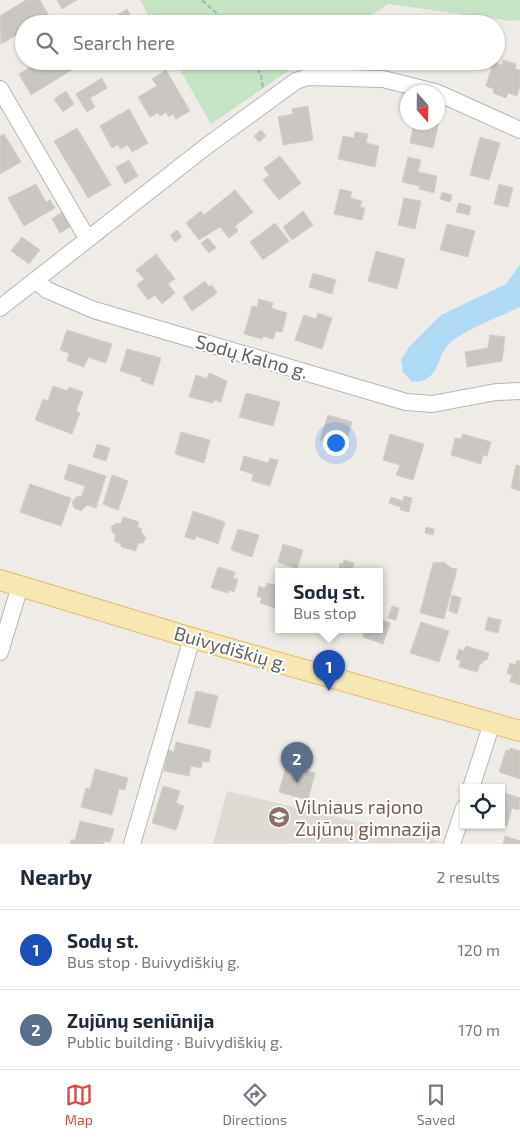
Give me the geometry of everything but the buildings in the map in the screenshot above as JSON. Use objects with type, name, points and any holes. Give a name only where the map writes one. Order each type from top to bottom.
[{"type":"main road","name":"Buivydiškių g.","points":[[0,580],[192,638],[520,731]]},
{"type":"street","points":[[0,308],[87,238],[265,102],[296,81],[308,77],[383,79],[406,85]]},
{"type":"street","points":[[0,90],[87,238]]},
{"type":"street","points":[[445,97],[520,130]]},
{"type":"street","name":"Sodų Kalno g.","points":[[35,280],[47,290],[94,310],[406,402],[432,404],[496,392],[520,391]]},
{"type":"street","points":[[0,652],[20,586]]},
{"type":"street","points":[[132,844],[192,638]]},
{"type":"street","points":[[471,784],[492,723]]},
{"type":"street","points":[[452,844],[460,820]]},
{"type":"path","points":[[202,0],[218,15]]},
{"type":"path","points":[[259,70],[262,76],[265,102]]},
{"type":"shaded area","name":"Vilniaus rajono Zujūnų gimnazija","points":[[227,791],[447,843],[213,844]]},
{"type":"green space","points":[[140,0],[520,0],[520,20],[510,21],[505,20],[505,15],[467,15],[388,4],[372,15],[148,15]]},
{"type":"green space","points":[[180,70],[290,70],[211,124]]},
{"type":"water","points":[[520,264],[520,307],[470,330],[452,341],[443,352],[431,375],[427,379],[412,382],[403,372],[401,360],[409,347],[441,315],[506,284]]},
{"type":"place","name":"Sodų st.","points":[[329,691]]},
{"type":"place","name":"Zujūnų seniūnija","points":[[297,783]]},
{"type":"place","name":"Vilniaus rajono Zujūnų gimnazija","points":[[279,817]]}]
